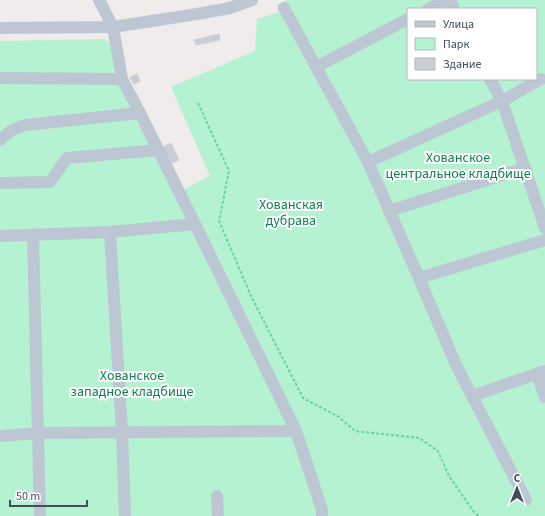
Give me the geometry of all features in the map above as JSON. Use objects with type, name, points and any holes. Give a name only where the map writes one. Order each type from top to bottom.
[{"type":"street","points":[[99,0],[113,27],[122,79],[159,150],[296,431],[322,510],[322,516]]},
{"type":"street","points":[[0,28],[113,27],[230,8],[252,0]]},
{"type":"street","points":[[430,8],[446,0]]},
{"type":"street","points":[[284,8],[368,162],[456,365],[526,500]]},
{"type":"street","points":[[316,67],[407,20]]},
{"type":"street","points":[[0,78],[122,79]]},
{"type":"street","points":[[368,162],[502,101],[541,79]]},
{"type":"street","points":[[491,80],[502,101],[545,228]]},
{"type":"street","points":[[0,140],[12,130],[25,125],[140,112]]},
{"type":"street","points":[[0,183],[50,182],[67,158],[159,150]]},
{"type":"street","points":[[389,211],[525,168]]},
{"type":"street","points":[[0,236],[110,232],[195,224]]},
{"type":"street","points":[[110,232],[122,432],[125,516]]},
{"type":"street","points":[[33,235],[40,516]]},
{"type":"street","points":[[419,278],[545,240]]},
{"type":"street","points":[[472,396],[541,372],[545,397]]},
{"type":"street","points":[[0,436],[39,433],[296,431]]},
{"type":"street","points":[[217,496],[218,516]]},
{"type":"path","points":[[198,103],[229,171],[219,221],[251,296],[303,398],[339,417],[354,431],[419,438],[438,451],[449,476],[474,512],[479,516]]},
{"type":"green space","points":[[287,0],[545,0],[545,516],[0,516],[0,41],[104,39],[110,43],[115,77],[168,178],[185,189],[210,176],[171,87],[255,51],[257,19],[280,12],[277,5]]},
{"type":"building","points":[[219,34],[220,40],[196,45],[194,40]]},
{"type":"building","points":[[137,74],[140,81],[134,84],[130,77]]},
{"type":"building","points":[[171,143],[179,160],[170,164],[163,147]]},
{"type":"park label","name":"Хованское центральное кладбище","points":[[458,166]]},
{"type":"park label","name":"Хованская дубрава","points":[[291,212]]},
{"type":"park label","name":"Хованское западное кладбище","points":[[132,384]]}]
